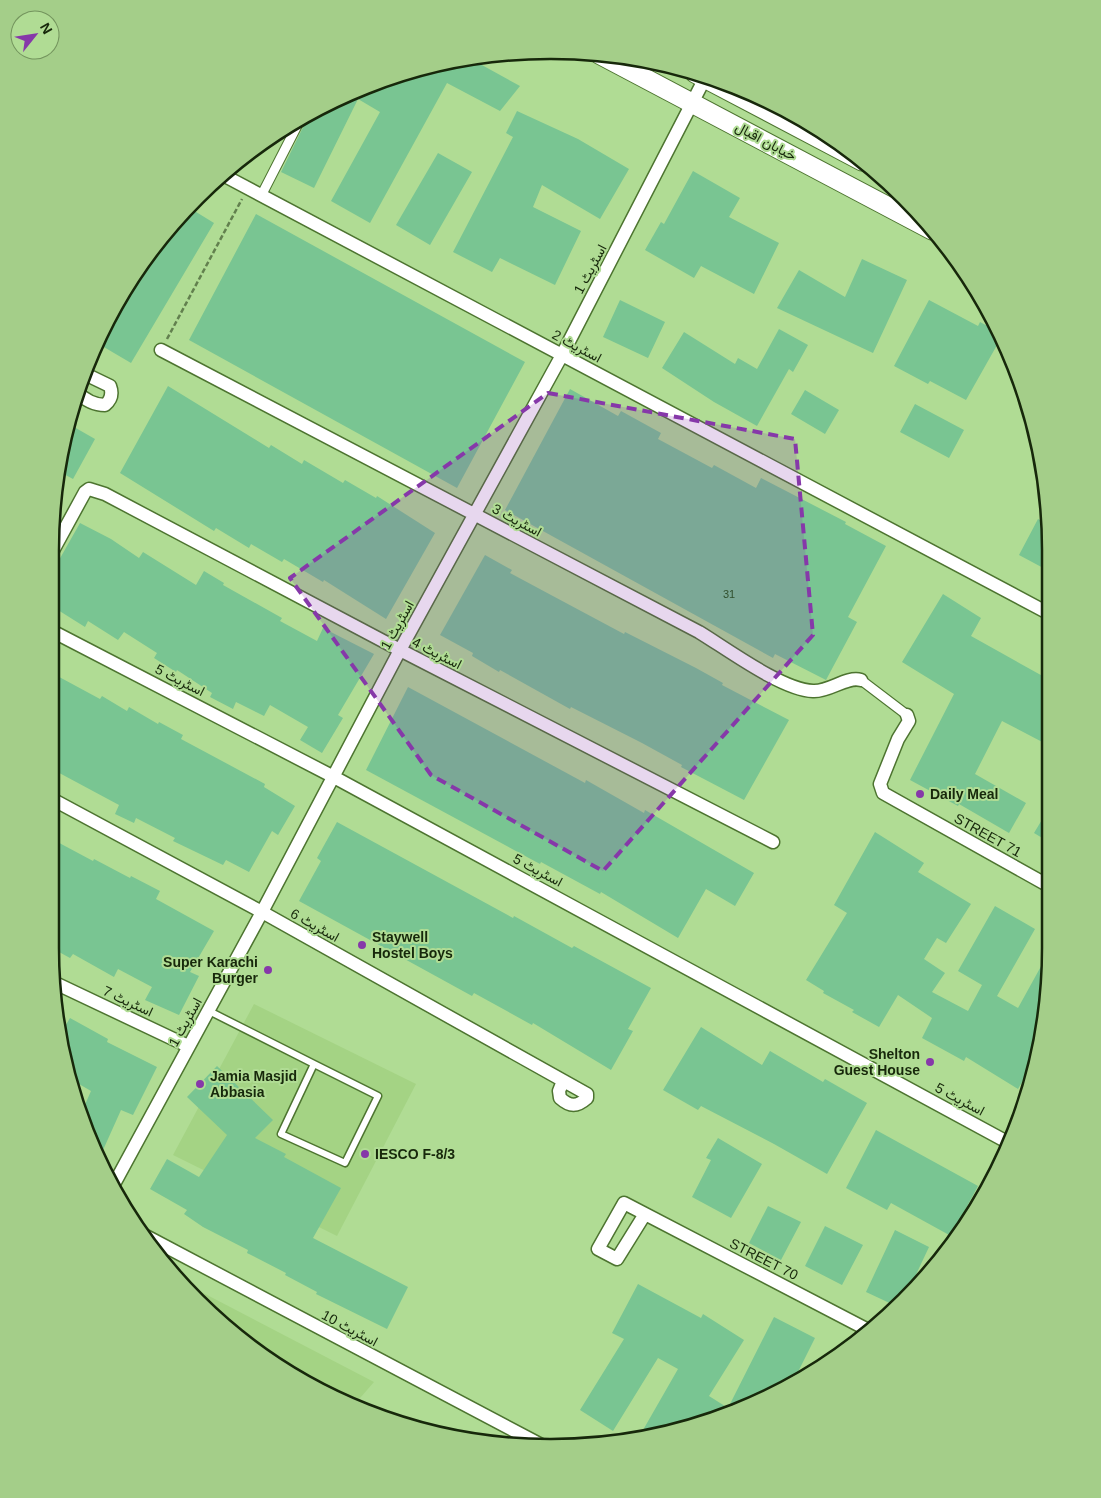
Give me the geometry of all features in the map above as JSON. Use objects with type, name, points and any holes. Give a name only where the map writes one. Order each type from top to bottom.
[{"type":"main road","name":"خیابان اقبال","points":[[617,63],[915,221]]},
{"type":"main road","name":"خیابان اقبال","points":[[743,98],[809,133]]},
{"type":"street","name":"اسٹریٹ 1","points":[[117,1179],[188,1046],[209,1011],[400,650],[562,355],[694,103],[699,82]]},
{"type":"street","points":[[261,196],[294,132]]},
{"type":"street","name":"اسٹریٹ 2","points":[[229,178],[1042,610]]},
{"type":"street","name":"اسٹریٹ 3","points":[[162,350],[699,632],[777,679],[810,691],[828,689],[851,680],[861,680]]},
{"type":"street","points":[[83,397],[92,404],[105,405],[111,397],[110,386],[91,377]]},
{"type":"street","name":"اسٹریٹ 4","points":[[59,539],[85,492],[89,489],[104,494],[400,650],[773,842]]},
{"type":"street","name":"اسٹریٹ 5","points":[[59,635],[332,776],[1003,1140]]},
{"type":"street","points":[[861,680],[907,715]]},
{"type":"street","name":"STREET 71","points":[[907,715],[909,721],[898,739],[880,784],[883,793],[1042,882]]},
{"type":"street","name":"اسٹریٹ 6","points":[[59,803],[262,912],[563,1081]]},
{"type":"street","name":"اسٹریٹ 7","points":[[61,986],[188,1046]]},
{"type":"street","name":"STREET 70","points":[[644,1214],[863,1327]]},
{"type":"street","name":"اسٹریٹ 10","points":[[156,1242],[527,1438]]},
{"type":"lane","points":[[209,1011],[378,1096],[345,1163],[281,1134],[314,1064]]},
{"type":"path","points":[[162,350],[248,189]]},
{"type":"highlighted area","points":[[548,393],[795,439],[813,635],[603,871],[431,775],[290,578]]},
{"type":"shaded area","points":[[254,1004],[416,1084],[337,1236],[173,1155]]},
{"type":"shaded area","points":[[199,1291],[374,1382],[358,1400],[333,1389],[277,1356],[251,1338]]},
{"type":"building","points":[[480,64],[520,86],[500,111],[447,83],[370,223],[331,201],[380,112],[358,99],[314,188],[281,172],[304,126],[333,109],[392,85],[455,68]]},
{"type":"building","points":[[517,111],[578,139],[629,169],[600,219],[542,185],[533,207],[581,231],[555,285],[500,258],[492,272],[453,252],[513,137],[506,133]]},
{"type":"building","points":[[438,153],[472,172],[430,245],[396,225]]},
{"type":"building","points":[[693,171],[740,198],[729,217],[779,243],[754,294],[701,266],[694,278],[645,250],[661,222],[664,224]]},
{"type":"building","points":[[195,211],[214,223],[131,363],[103,346],[142,277],[160,251]]},
{"type":"building","points":[[256,214],[525,362],[457,488],[189,340]]},
{"type":"building","points":[[862,259],[907,280],[873,353],[777,308],[799,270],[845,297]]},
{"type":"building","points":[[620,300],[665,322],[648,358],[603,337]]},
{"type":"building","points":[[929,300],[978,326],[980,322],[988,326],[997,345],[966,400],[930,381],[928,384],[894,366]]},
{"type":"building","points":[[779,329],[808,345],[793,372],[789,369],[757,426],[714,402],[662,368],[684,332],[735,364],[738,358],[757,369]]},
{"type":"building","points":[[168,386],[269,448],[271,445],[302,464],[304,460],[343,483],[345,480],[376,498],[377,496],[435,533],[386,619],[324,580],[323,582],[284,559],[282,562],[251,544],[249,548],[216,528],[214,531],[120,473]]},
{"type":"building","points":[[570,389],[618,416],[621,411],[661,433],[658,439],[712,468],[714,465],[756,488],[761,478],[846,522],[845,524],[886,546],[848,617],[857,622],[826,680],[775,654],[773,658],[505,510]]},
{"type":"building","points":[[805,390],[839,410],[825,434],[791,414]]},
{"type":"building","points":[[915,404],[964,430],[949,458],[900,432]]},
{"type":"building","points":[[75,428],[95,439],[73,479],[65,475]]},
{"type":"building","points":[[1038,519],[1041,521],[1042,567],[1019,555]]},
{"type":"building","points":[[80,523],[111,539],[139,558],[143,552],[196,585],[204,571],[224,583],[223,585],[282,618],[280,621],[317,641],[323,628],[374,654],[338,715],[343,718],[322,753],[300,740],[308,727],[270,705],[264,716],[236,702],[233,709],[210,697],[212,693],[177,670],[176,672],[154,658],[157,653],[124,632],[118,640],[88,621],[85,627],[59,611],[59,560]]},
{"type":"building","points":[[485,555],[512,570],[510,573],[624,634],[625,632],[696,668],[723,683],[722,685],[789,720],[744,800],[681,767],[682,765],[642,743],[571,707],[570,709],[500,670],[499,672],[472,656],[473,653],[440,635]]},
{"type":"building","points":[[943,594],[981,618],[971,636],[1042,676],[1042,742],[1002,721],[975,774],[1026,803],[1009,833],[959,804],[958,806],[910,780],[954,694],[902,662]]},
{"type":"building","points":[[59,677],[100,699],[102,696],[127,711],[129,707],[158,724],[159,722],[183,735],[181,739],[265,784],[264,787],[295,806],[278,835],[272,831],[249,872],[226,860],[223,865],[173,841],[175,838],[136,818],[134,823],[115,814],[119,805],[59,773]]},
{"type":"building","points":[[408,687],[585,783],[586,780],[644,813],[645,810],[754,873],[735,906],[706,889],[678,938],[601,892],[600,894],[541,862],[540,864],[366,770]]},
{"type":"building","points":[[1042,820],[1042,838],[1034,833]]},
{"type":"building","points":[[337,822],[513,918],[514,916],[572,948],[574,946],[651,988],[628,1029],[633,1031],[611,1070],[533,1023],[532,1025],[474,993],[472,996],[299,901],[321,861],[317,858]]},
{"type":"building","points":[[875,832],[924,863],[918,872],[971,904],[946,943],[937,938],[924,959],[945,973],[932,992],[968,1011],[982,985],[958,971],[995,906],[1035,929],[997,996],[1018,1008],[1041,965],[1038,1012],[1033,1043],[1024,1079],[1018,1089],[966,1057],[964,1061],[922,1038],[932,1018],[898,995],[879,1027],[852,1012],[854,1010],[823,993],[824,991],[806,980],[847,913],[834,905]]},
{"type":"building","points":[[59,843],[93,861],[94,859],[160,891],[156,899],[214,931],[190,972],[199,976],[179,1015],[145,1000],[152,987],[118,969],[114,977],[73,954],[70,958],[59,952]]},
{"type":"building","points":[[70,1018],[108,1039],[107,1042],[157,1067],[133,1115],[121,1110],[103,1151],[85,1105],[91,1091],[79,1084],[65,1026]]},
{"type":"building","points":[[701,1027],[762,1065],[770,1051],[823,1082],[825,1079],[867,1103],[827,1174],[701,1106],[698,1110],[663,1090]]},
{"type":"building","points":[[217,1066],[273,1120],[255,1138],[286,1154],[284,1157],[341,1188],[313,1238],[408,1287],[387,1329],[316,1294],[317,1292],[285,1275],[286,1273],[247,1253],[248,1250],[203,1227],[184,1214],[187,1210],[150,1189],[167,1159],[199,1177],[227,1135],[187,1097]]},
{"type":"building","points":[[876,1130],[978,1186],[949,1235],[891,1203],[887,1210],[846,1188]]},
{"type":"building","points":[[718,1138],[762,1164],[731,1218],[692,1197],[711,1160],[706,1158]]},
{"type":"building","points":[[768,1206],[801,1222],[781,1260],[749,1243]]},
{"type":"building","points":[[825,1226],[863,1245],[842,1285],[805,1266]]},
{"type":"building","points":[[895,1230],[929,1247],[915,1278],[890,1303],[866,1292]]},
{"type":"building","points":[[638,1284],[701,1318],[703,1314],[744,1340],[709,1396],[726,1407],[643,1431],[678,1369],[658,1358],[613,1431],[580,1410],[624,1339],[612,1333]]},
{"type":"building","points":[[774,1317],[815,1338],[798,1372],[768,1389],[729,1406]]},
{"type":"place","name":"Daily Meal","points":[[920,794]]},
{"type":"place","name":"Staywell Hostel Boys","points":[[362,945]]},
{"type":"place","name":"Super Karachi Burger","points":[[268,970]]},
{"type":"place","name":"Shelton Guest House","points":[[930,1062]]},
{"type":"place","name":"Jamia Masjid Abbasia","points":[[200,1084]]},
{"type":"place","name":"IESCO F-8/3","points":[[365,1154]]}]
